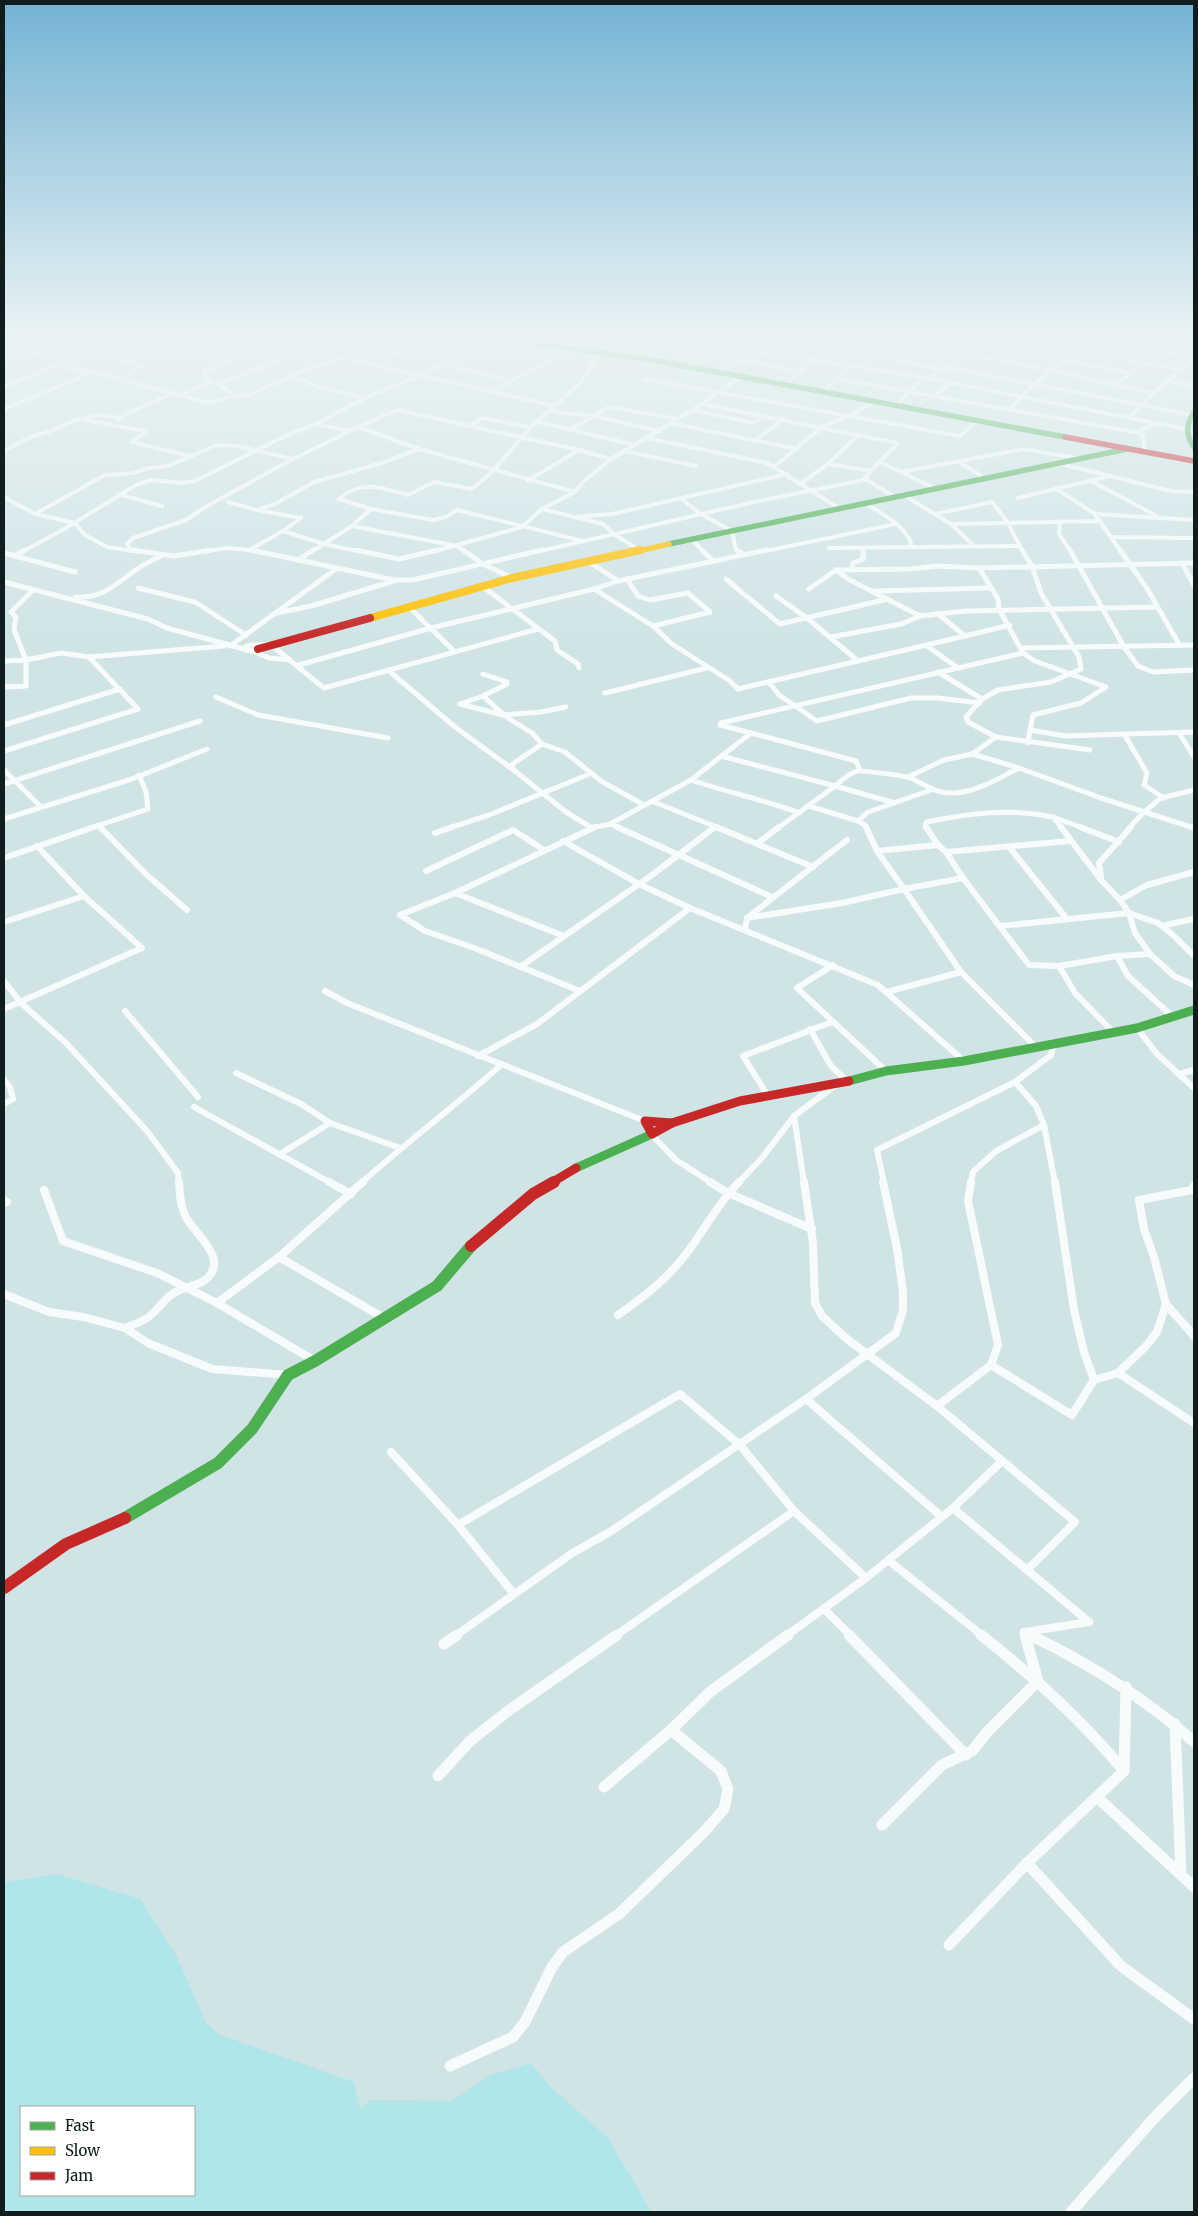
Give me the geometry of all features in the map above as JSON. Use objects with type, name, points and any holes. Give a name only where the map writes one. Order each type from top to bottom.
[{"type":"street","points":[[4,451],[27,438]]},
{"type":"street","points":[[136,438],[131,442],[190,456]]},
{"type":"street","points":[[16,555],[74,524],[118,494],[148,480],[176,484],[190,483],[283,438]]},
{"type":"street","points":[[131,551],[126,544],[133,538],[169,524],[186,520],[207,506],[293,458],[334,438]]},
{"type":"street","points":[[390,438],[527,481],[575,492]]},
{"type":"street","points":[[521,438],[493,471],[472,489],[434,482],[408,495],[365,485],[348,492],[339,499],[371,508],[433,520],[446,517],[451,512],[457,510],[476,513],[522,527],[586,542]]},
{"type":"street","points":[[523,438],[611,459]]},
{"type":"street","points":[[606,438],[634,445]]},
{"type":"street","points":[[284,531],[324,544],[399,559],[457,546],[522,527],[542,508],[575,492],[583,482],[611,459],[647,438]]},
{"type":"street","points":[[650,438],[758,460],[774,466],[839,508]]},
{"type":"street","points":[[748,438],[797,449]]},
{"type":"street","points":[[774,466],[809,438]]},
{"type":"street","points":[[800,484],[828,464],[854,438]]},
{"type":"street","points":[[873,438],[898,444],[864,478],[935,514],[951,524],[973,545]]},
{"type":"street","points":[[1070,438],[1194,462]]},
{"type":"street","points":[[1142,438],[1146,453]]},
{"type":"street","points":[[35,514],[105,474],[133,473],[168,466],[222,444],[293,458]]},
{"type":"street","points":[[1174,458],[1193,445]]},
{"type":"street","points":[[256,510],[275,504],[314,482],[382,463],[419,449]]},
{"type":"street","points":[[901,472],[1028,449],[1082,459]]},
{"type":"street","points":[[250,650],[512,578],[732,530],[1127,449]]},
{"type":"street","points":[[527,481],[579,450]]},
{"type":"street","points":[[624,451],[696,466]]},
{"type":"street","points":[[880,462],[934,488]]},
{"type":"street","points":[[959,462],[985,478]]},
{"type":"street","points":[[828,464],[871,470]]},
{"type":"street","points":[[1061,464],[1171,491],[1194,492]]},
{"type":"street","points":[[574,518],[612,514],[787,474]]},
{"type":"street","points":[[1018,498],[1089,480],[1109,477]]},
{"type":"street","points":[[4,497],[35,514],[74,524],[85,535],[107,547],[174,556],[226,548],[249,550],[336,569],[397,580],[412,580],[586,542],[700,514],[868,479]]},
{"type":"street","points":[[1089,480],[1162,518]]},
{"type":"street","points":[[1055,488],[1095,514],[1129,563],[1180,646]]},
{"type":"street","points":[[118,494],[162,506]]},
{"type":"street","points":[[680,498],[700,514],[732,530]]},
{"type":"street","points":[[228,502],[256,510],[301,518],[284,531],[249,550]]},
{"type":"street","points":[[935,514],[992,502],[1008,522],[1019,546],[1032,566],[1049,608],[1072,648],[1079,656],[1081,669],[1051,682],[998,690],[981,701],[966,717],[968,722],[996,737],[1028,743],[1090,750]]},
{"type":"street","points":[[865,503],[910,536],[912,546]]},
{"type":"street","points":[[298,560],[352,526],[371,508]]},
{"type":"street","points":[[542,508],[574,518],[603,524],[614,534],[639,550]]},
{"type":"street","points":[[1095,514],[1194,520]]},
{"type":"street","points":[[1060,521],[1059,534],[1080,565],[1124,647],[1138,666],[1153,672],[1194,670]]},
{"type":"street","points":[[951,524],[1099,521]]},
{"type":"street","points":[[298,665],[431,628],[594,589],[618,581],[896,524]]},
{"type":"street","points":[[352,526],[457,546],[483,564],[512,578]]},
{"type":"street","points":[[732,530],[736,550],[743,554]]},
{"type":"street","points":[[1110,537],[1194,538]]},
{"type":"street","points":[[692,540],[713,561]]},
{"type":"street","points":[[829,548],[1019,546]]},
{"type":"street","points":[[852,569],[853,563],[863,560],[864,548]]},
{"type":"street","points":[[4,553],[75,572]]},
{"type":"street","points":[[62,596],[86,598],[96,595],[121,582],[134,571],[162,555]]},
{"type":"street","points":[[588,561],[618,581]]},
{"type":"street","points":[[809,589],[836,570],[910,570],[937,566],[979,568],[1129,563],[1194,563]]},
{"type":"street","points":[[1182,563],[1194,586]]},
{"type":"street","points":[[979,568],[998,599],[999,609],[1010,625],[1022,650],[1035,661],[1106,687],[1093,698],[1064,709],[1033,715],[1028,743]]},
{"type":"street","points":[[4,661],[26,660],[61,653],[89,657],[230,646],[336,569]]},
{"type":"street","points":[[836,570],[848,579],[920,616]]},
{"type":"street","points":[[627,579],[641,597],[650,600],[688,593],[710,612],[653,626]]},
{"type":"street","points":[[726,579],[780,624],[888,599]]},
{"type":"street","points":[[277,613],[311,606],[397,580]]},
{"type":"street","points":[[4,582],[148,619],[167,628],[250,650],[269,658],[290,660]]},
{"type":"street","points":[[482,586],[555,641],[556,650],[578,664],[579,668]]},
{"type":"street","points":[[138,588],[195,602],[246,635]]},
{"type":"street","points":[[874,591],[991,588]]},
{"type":"street","points":[[594,589],[653,626],[672,644],[730,681],[738,689],[1010,625]]},
{"type":"street","points":[[4,687],[26,686],[26,660],[14,630],[16,617],[11,612],[33,590]]},
{"type":"street","points":[[776,596],[831,637],[858,661]]},
{"type":"street","points":[[408,606],[454,651]]},
{"type":"street","points":[[831,637],[902,624],[920,616],[938,614],[999,609],[1157,607]]},
{"type":"street","points":[[938,614],[965,636]]},
{"type":"street","points":[[270,644],[324,688],[538,629]]},
{"type":"street","points":[[860,770],[856,761],[720,725],[958,668],[1022,650],[1194,645]]},
{"type":"street","points":[[927,646],[958,668]]},
{"type":"street","points":[[4,751],[138,709],[89,657]]},
{"type":"street","points":[[605,693],[707,668]]},
{"type":"street","points":[[388,670],[455,727],[515,771],[566,812],[592,828]]},
{"type":"street","points":[[938,672],[981,701]]},
{"type":"street","points":[[483,674],[508,684],[460,704],[504,715],[541,712],[566,707]]},
{"type":"street","points":[[768,682],[779,695],[818,721],[866,707],[911,698],[940,697],[981,701]]},
{"type":"street","points":[[4,725],[120,689]]},
{"type":"street","points":[[483,696],[504,715],[532,733],[542,744],[565,752],[614,788],[644,805]]},
{"type":"street","points":[[216,697],[258,715],[388,738]]},
{"type":"street","points":[[4,784],[200,721]]},
{"type":"street","points":[[1030,730],[1066,736],[1194,732]]},
{"type":"street","points":[[580,991],[425,931],[400,915],[455,892],[592,828],[610,824],[644,805],[654,802],[691,780],[751,733]]},
{"type":"street","points":[[1179,733],[1194,757]]},
{"type":"street","points":[[1124,734],[1147,773],[1144,785],[1164,798]]},
{"type":"street","points":[[908,777],[944,760],[972,754],[996,737]]},
{"type":"street","points":[[515,771],[511,765],[542,744]]},
{"type":"street","points":[[4,819],[140,775],[184,759],[207,748]]},
{"type":"street","points":[[972,754],[1019,768],[1194,828]]},
{"type":"street","points":[[721,756],[895,803]]},
{"type":"street","points":[[758,843],[800,813],[846,776],[860,770],[908,777],[930,790],[951,794],[981,786],[1019,768]]},
{"type":"street","points":[[4,770],[41,807]]},
{"type":"street","points":[[435,833],[489,815],[592,773]]},
{"type":"street","points":[[4,858],[148,809],[146,792],[140,775]]},
{"type":"street","points":[[691,780],[728,792],[764,800],[800,813]]},
{"type":"street","points":[[858,821],[868,812],[930,790]]},
{"type":"street","points":[[1101,880],[1099,864],[1144,812],[1164,798],[1194,790]]},
{"type":"street","points":[[654,802],[813,867]]},
{"type":"street","points":[[809,806],[858,821],[865,825],[877,851],[960,972],[1035,1046]]},
{"type":"street","points":[[1119,842],[1053,817],[1028,812],[987,812],[926,822],[925,825],[1029,965],[1059,966],[1117,956],[1150,954]]},
{"type":"street","points":[[1053,817],[1101,880],[1120,900],[1129,913],[1135,932],[1150,954],[1174,976],[1194,984]]},
{"type":"street","points":[[610,824],[772,897]]},
{"type":"street","points":[[98,825],[147,875],[187,910]]},
{"type":"street","points":[[520,967],[639,884],[679,855],[693,841],[715,827]]},
{"type":"street","points":[[426,871],[513,830],[544,850]]},
{"type":"street","points":[[745,929],[747,918],[847,840]]},
{"type":"street","points":[[946,852],[1010,848],[1070,840]]},
{"type":"street","points":[[563,841],[639,884],[690,908],[878,985],[964,1060]]},
{"type":"street","points":[[877,851],[938,845]]},
{"type":"street","points":[[4,1009],[142,948],[84,896],[37,846]]},
{"type":"street","points":[[1010,848],[1067,919]]},
{"type":"street","points":[[1120,900],[1147,885],[1194,872]]},
{"type":"street","points":[[747,918],[842,903],[963,878]]},
{"type":"street","points":[[455,892],[564,936]]},
{"type":"street","points":[[4,922],[84,896]]},
{"type":"street","points":[[478,1056],[538,1024],[690,908]]},
{"type":"street","points":[[1000,926],[1129,913],[1145,916],[1165,925],[1194,956]]},
{"type":"street","points":[[1165,925],[1194,919]]},
{"type":"street","points":[[1117,956],[1128,976],[1173,1017]]},
{"type":"street","points":[[833,965],[797,988],[886,1071]]},
{"type":"street","points":[[1059,966],[1075,993],[1113,1032]]},
{"type":"street","points":[[887,992],[960,972]]},
{"type":"street","points":[[4,981],[21,1003],[66,1043],[147,1131],[178,1173],[180,1201],[186,1218],[212,1253],[215,1262],[213,1272],[204,1281],[184,1287],[170,1295],[151,1316],[125,1328]]},
{"type":"street","points":[[325,992],[347,1003],[478,1056],[645,1121],[672,1123]]},
{"type":"street","points":[[4,1294],[49,1312],[125,1328],[148,1343],[212,1369],[288,1374],[315,1361],[437,1286],[470,1248],[533,1194],[585,1162],[652,1135],[672,1123],[740,1101],[841,1082],[886,1071],[964,1060],[1137,1028],[1194,1010]]},
{"type":"street","points":[[125,1011],[198,1097]]},
{"type":"street","points":[[768,1096],[743,1056],[832,1022]]},
{"type":"street","points":[[1137,1028],[1157,1054],[1194,1088]]},
{"type":"street","points":[[810,1029],[841,1082]]},
{"type":"street","points":[[444,1644],[570,1554],[613,1530],[806,1400],[896,1333],[904,1301],[897,1248],[877,1150],[1015,1082],[1051,1055],[1054,1042]]},
{"type":"street","points":[[217,1303],[280,1257],[400,1148],[456,1106],[501,1064]]},
{"type":"street","points":[[1179,1074],[1194,1070]]},
{"type":"street","points":[[236,1073],[301,1104],[330,1123],[400,1148]]},
{"type":"street","points":[[4,1080],[10,1087],[13,1099],[4,1104]]},
{"type":"street","points":[[618,1315],[658,1286],[688,1252],[728,1193],[762,1158],[794,1116],[841,1082]]},
{"type":"street","points":[[1015,1082],[1036,1106],[1044,1125],[1060,1202],[1066,1266],[1074,1310],[1084,1352],[1094,1380]]},
{"type":"street","points":[[194,1107],[262,1147],[280,1154],[351,1194]]},
{"type":"street","points":[[794,1116],[812,1228],[814,1296],[818,1310],[828,1324],[937,1406],[1075,1522],[1027,1570]]},
{"type":"street","points":[[645,1121],[652,1135],[676,1160],[728,1193],[812,1228]]},
{"type":"street","points":[[280,1154],[330,1123]]},
{"type":"street","points":[[937,1406],[991,1365],[998,1345],[968,1201],[973,1172],[996,1151],[1044,1125]]},
{"type":"street","points":[[1193,1189],[1139,1200],[1144,1229],[1154,1257],[1166,1304],[1194,1336]]},
{"type":"street","points":[[44,1190],[63,1241],[157,1273],[217,1303],[315,1361]]},
{"type":"street","points":[[280,1257],[384,1318]]},
{"type":"street","points":[[991,1365],[1072,1415],[1094,1380],[1118,1373],[1146,1346],[1157,1332],[1166,1304]]},
{"type":"street","points":[[1118,1373],[1194,1423]]},
{"type":"street","points":[[4,1588],[19,1580],[49,1556],[84,1534],[129,1516],[218,1463],[252,1429],[288,1374]]},
{"type":"street","points":[[458,1525],[680,1394],[740,1445],[794,1511],[866,1578]]},
{"type":"street","points":[[806,1400],[942,1517]]},
{"type":"street","points":[[391,1452],[458,1525],[514,1594]]},
{"type":"street","points":[[604,1786],[671,1730],[710,1692],[734,1672],[866,1578],[953,1508],[1002,1461]]},
{"type":"street","points":[[953,1508],[1090,1622],[1024,1632]]},
{"type":"street","points":[[438,1776],[470,1741],[508,1711],[794,1511]]},
{"type":"street","points":[[888,1560],[1038,1681],[1094,1735],[1124,1771]]},
{"type":"street","points":[[824,1609],[966,1755]]},
{"type":"street","points":[[1024,1632],[1038,1681]]},
{"type":"street","points":[[1024,1632],[1073,1655],[1126,1687],[1175,1724],[1194,1742]]},
{"type":"street","points":[[882,1825],[942,1765],[972,1751],[988,1731],[1038,1681]]},
{"type":"street","points":[[949,1945],[1027,1863],[1124,1771],[1126,1687]]},
{"type":"street","points":[[1175,1724],[1181,1874]]},
{"type":"street","points":[[450,2066],[513,2037],[525,2022],[552,1967],[563,1952],[619,1914],[704,1832],[724,1809],[728,1789],[721,1771],[671,1730]]},
{"type":"street","points":[[1097,1797],[1194,1887]]},
{"type":"street","points":[[1027,1863],[1121,1966],[1194,2019]]},
{"type":"street","points":[[1071,2212],[1156,2116],[1194,2078]]},
{"type":"shaded area","points":[[57,1874],[140,1899],[177,1957],[206,2023],[218,2034],[354,2082],[360,2109],[370,2100],[451,2101],[490,2075],[531,2063],[550,2086],[609,2139],[651,2212],[4,2212],[4,1882]]},
{"type":"traffic: fast","points":[[1189,438],[1194,447]]},
{"type":"traffic: fast","points":[[669,544],[1127,449]]},
{"type":"traffic: fast","points":[[849,1081],[886,1071],[964,1061],[1137,1028],[1194,1010]]},
{"type":"traffic: fast","points":[[576,1168],[652,1134]]},
{"type":"traffic: fast","points":[[125,1518],[218,1463],[252,1429],[288,1375],[315,1361],[437,1286],[471,1246]]},
{"type":"traffic: slow","points":[[370,618],[512,578],[669,544]]},
{"type":"traffic: jam","points":[[1073,438],[1194,461]]},
{"type":"traffic: jam","points":[[258,649],[370,618]]},
{"type":"traffic: jam","points":[[672,1123],[645,1121],[652,1134],[672,1123],[740,1101],[849,1081]]},
{"type":"traffic: jam","points":[[471,1246],[533,1194],[576,1168]]},
{"type":"traffic: jam","points":[[4,1588],[66,1544],[125,1518]]}]
